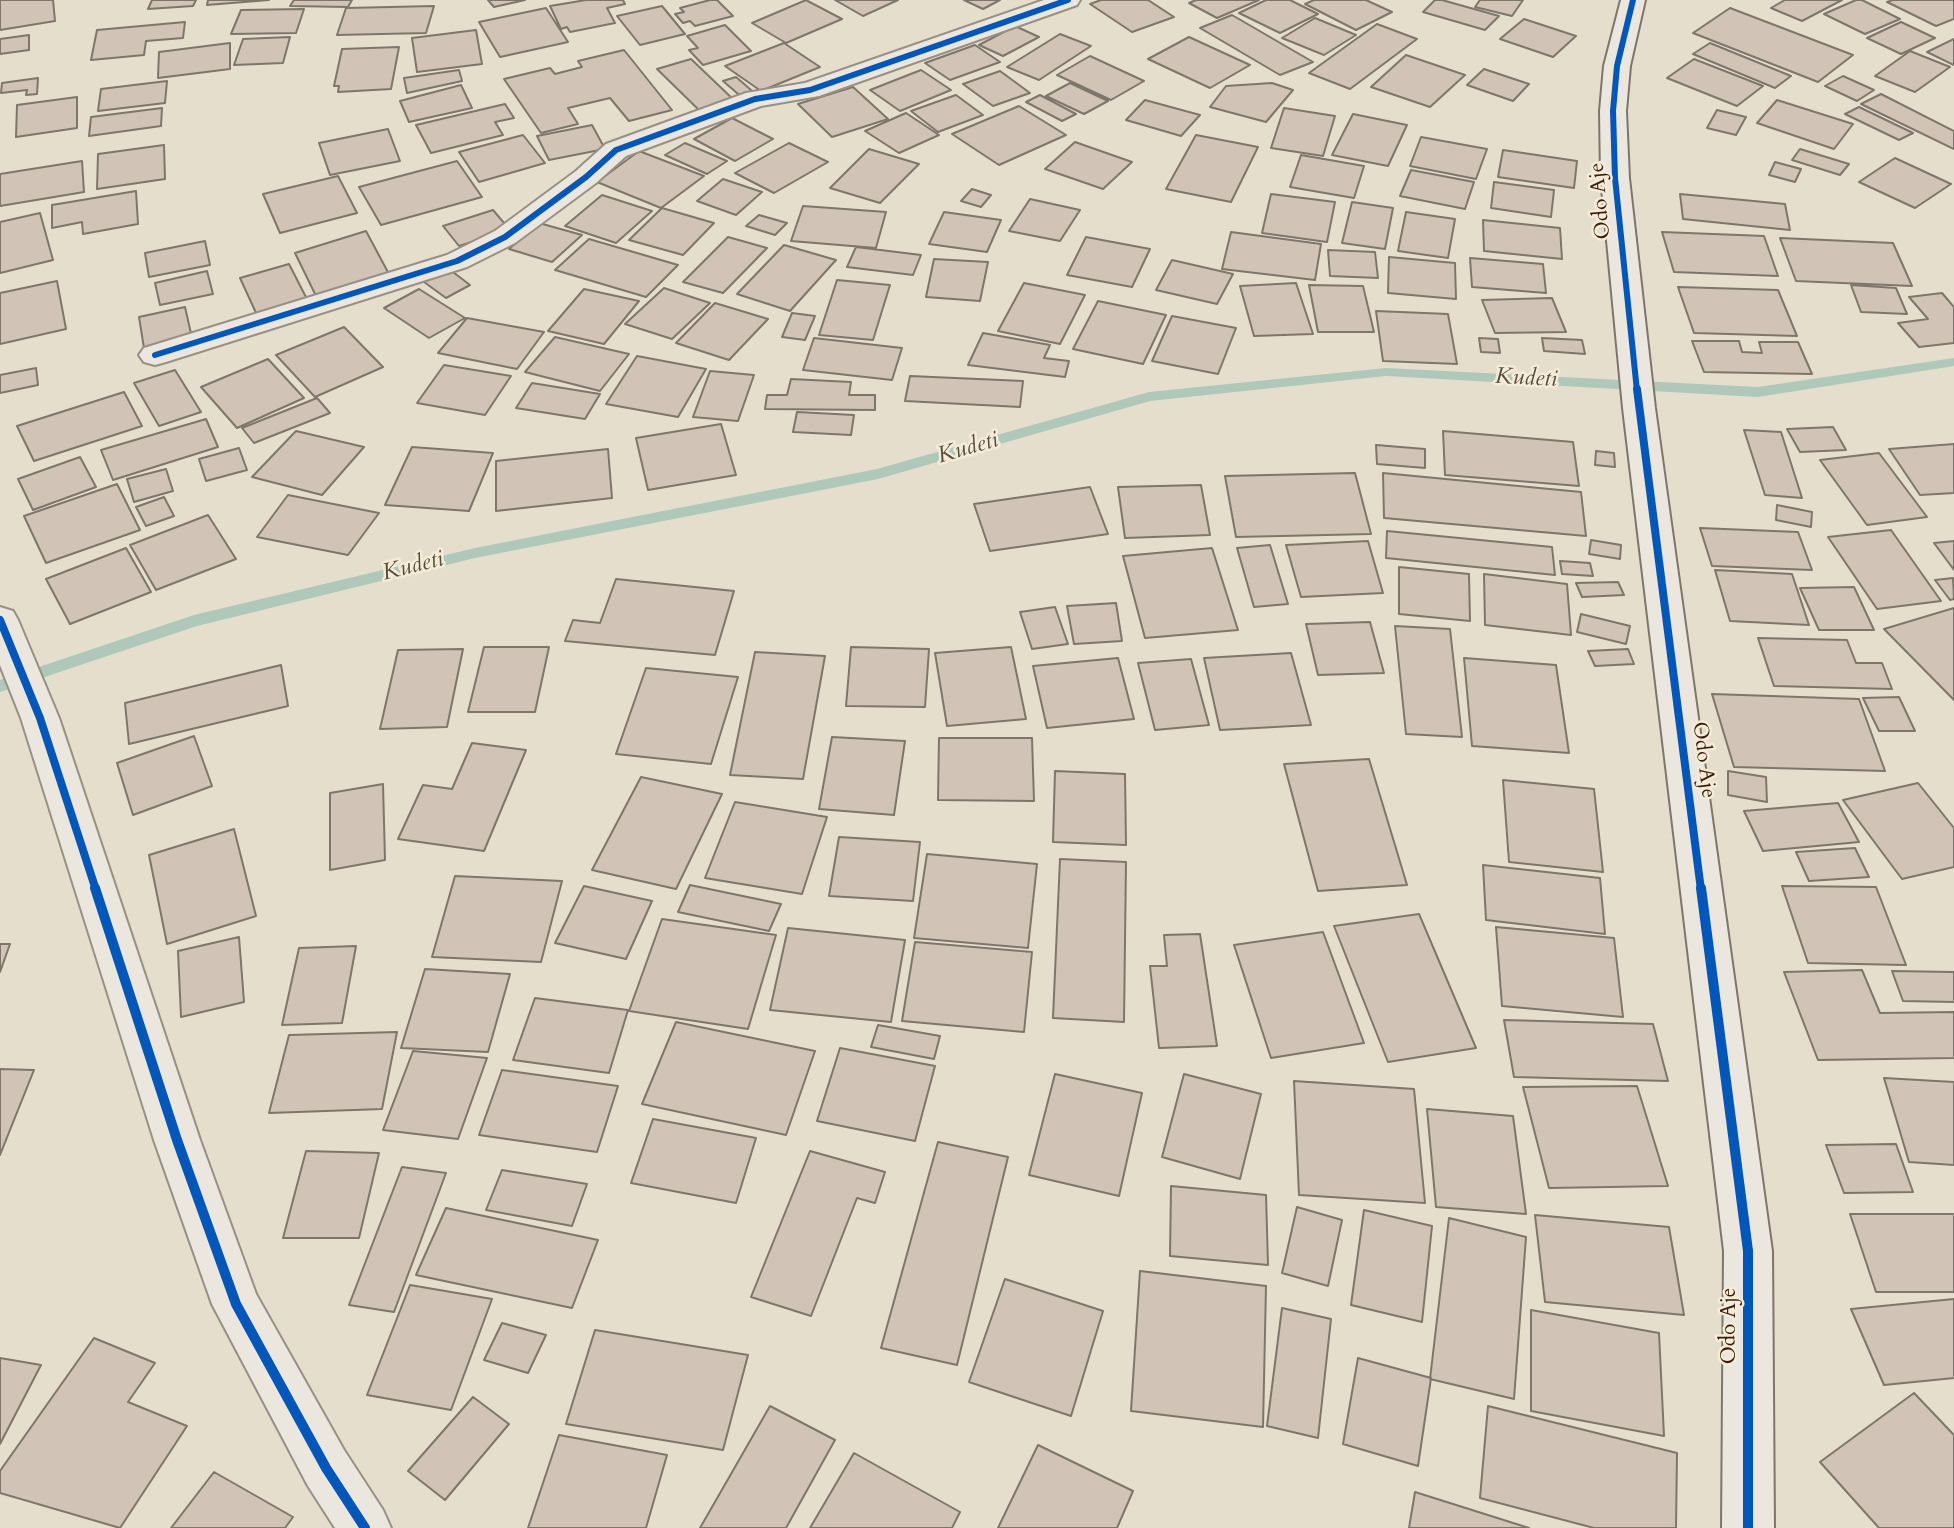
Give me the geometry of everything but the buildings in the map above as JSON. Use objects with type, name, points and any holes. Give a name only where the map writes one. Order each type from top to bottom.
[{"type":"street","points":[[155,355],[457,261],[505,237],[586,177],[616,150],[755,99],[810,90],[1068,0]]},
{"type":"street","name":"Odo Aje","points":[[1633,0],[1617,66],[1613,111],[1615,178],[1637,390],[1748,1251],[1748,1528]]},
{"type":"street","points":[[0,620],[40,718],[177,1140],[236,1304],[326,1468],[365,1528]]},
{"type":"waterway","name":"Kudeti","points":[[0,686],[194,621],[475,553],[878,474],[1149,397],[1386,372],[1758,392],[1954,362]]},
{"type":"cycle path","points":[[155,355],[457,261],[505,237],[586,177],[616,150],[755,99],[810,90],[1068,0]]},
{"type":"cycle path","points":[[1633,0],[1617,66],[1613,111],[1615,178],[1639,408],[1748,1251],[1748,1528]]},
{"type":"cycle path","points":[[0,620],[40,718],[177,1140],[236,1304],[326,1468],[365,1528]]}]
